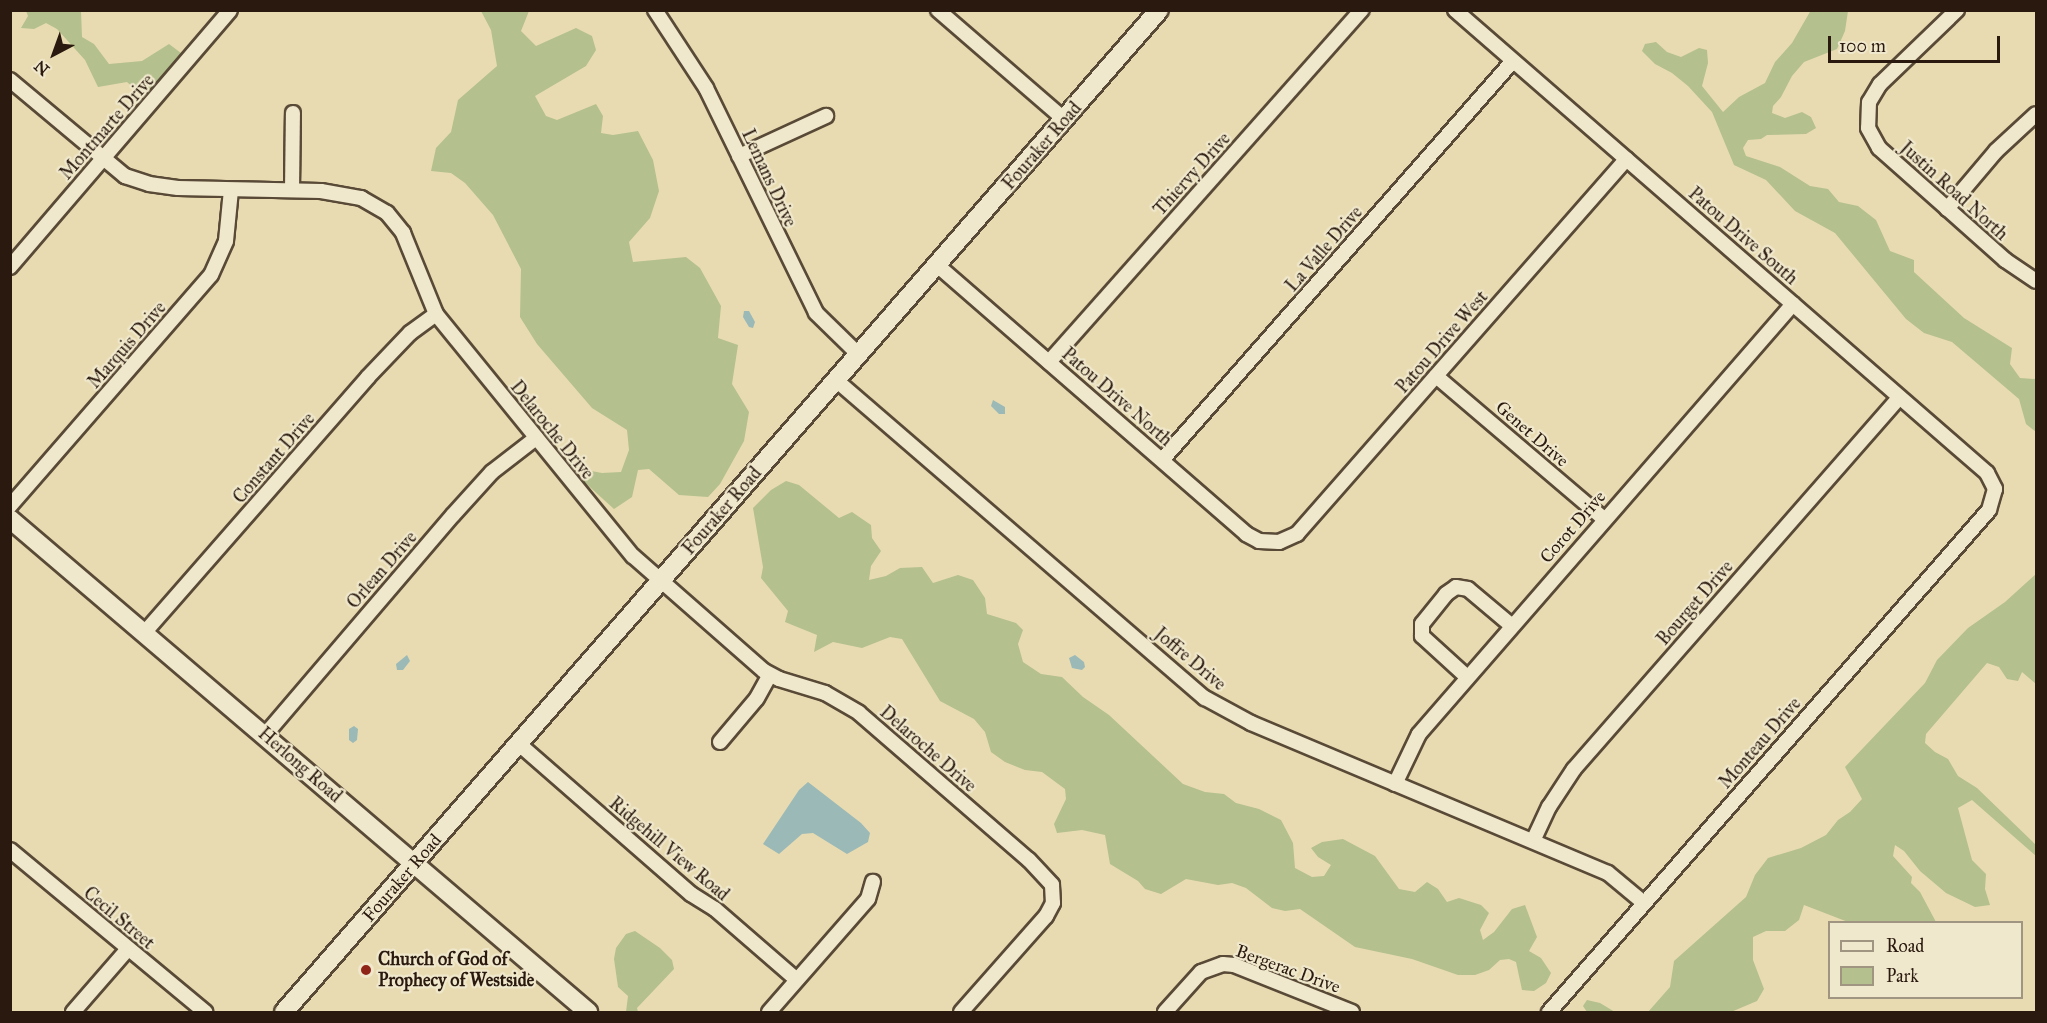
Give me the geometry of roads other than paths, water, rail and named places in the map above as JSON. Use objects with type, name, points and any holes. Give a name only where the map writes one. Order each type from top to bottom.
[{"type":"main road","name":"Fouraker Road","points":[[284,1012],[1160,10]]},
{"type":"main road","name":"Herlong Road","points":[[10,519],[588,1012]]},
{"type":"street","name":"Montmarte Drive","points":[[10,267],[230,10]]},
{"type":"street","name":"Lemans Drive","points":[[655,10],[706,88],[816,313],[829,329],[858,354]]},
{"type":"street","points":[[938,10],[1065,120]]},
{"type":"street","name":"Thiervy Drive","points":[[1049,362],[1362,10]]},
{"type":"street","name":"Patou Drive South","points":[[1455,10],[1512,62],[1987,473],[1993,481],[1995,496]]},
{"type":"street","name":"Justin Road North","points":[[1957,10],[1880,84],[1869,102],[1866,115],[1868,128],[1875,143],[1947,209],[2005,260],[2037,281]]},
{"type":"street","name":"La Valle Drive","points":[[1162,460],[1512,62]]},
{"type":"street","name":"Delaroche Drive","points":[[10,80],[125,176],[149,184],[231,190],[321,191],[361,198],[387,213],[407,242],[436,314],[619,540],[771,675],[825,693],[859,713],[1029,860],[1052,885],[1053,903],[1046,916],[962,1012]]},
{"type":"street","points":[[292,190],[293,113]]},
{"type":"street","points":[[1947,209],[1996,151],[2037,114]]},
{"type":"street","points":[[739,156],[826,116]]},
{"type":"street","name":"Patou Drive West","points":[[1279,542],[1297,534],[1626,159]]},
{"type":"street","name":"Marquis Drive","points":[[10,506],[211,275],[218,264],[226,241],[231,190]]},
{"type":"street","name":"Patou Drive North","points":[[937,265],[1246,534],[1266,543],[1279,542]]},
{"type":"street","name":"Corot Drive","points":[[1395,784],[1419,734],[1793,304]]},
{"type":"street","name":"Constant Drive","points":[[145,632],[368,377],[410,333],[436,314]]},
{"type":"street","name":"Genet Drive","points":[[1437,376],[1604,519]]},
{"type":"street","name":"Joffre Drive","points":[[836,380],[1205,698],[1251,723],[1608,873],[1644,903]]},
{"type":"street","name":"Bourget Drive","points":[[1533,841],[1549,807],[1574,769],[1899,398]]},
{"type":"street","name":"Orlean Drive","points":[[265,735],[484,481],[536,438]]},
{"type":"street","name":"Monteau Drive","points":[[1549,1012],[1989,510],[1995,496]]},
{"type":"street","points":[[1467,677],[1422,636],[1422,624],[1446,594],[1456,587],[1468,589],[1512,626]]},
{"type":"street","points":[[720,742],[757,698],[771,675]]},
{"type":"street","name":"Ridgehill View Road","points":[[519,744],[691,894],[715,909],[797,980]]},
{"type":"street","name":"Cecil Street","points":[[10,850],[205,1012]]},
{"type":"street","points":[[769,1012],[868,899],[873,882]]},
{"type":"street","points":[[73,1012],[128,949]]},
{"type":"street","name":"Bergerac Drive","points":[[1165,1012],[1201,972],[1211,966],[1234,965],[1343,1011]]},
{"type":"water","points":[[744,311],[749,311],[755,322],[753,328],[749,327],[743,317]]},
{"type":"water","points":[[993,400],[1005,407],[1005,414],[999,414],[991,406]]},
{"type":"water","points":[[407,655],[410,661],[403,670],[397,670],[396,664]]},
{"type":"water","points":[[1075,655],[1084,662],[1085,667],[1082,670],[1072,668],[1069,658]]},
{"type":"water","points":[[354,726],[358,729],[357,740],[353,743],[349,740],[349,729]]},
{"type":"water","points":[[808,782],[861,823],[870,833],[868,842],[847,854],[813,833],[802,834],[779,854],[763,844],[799,790]]},
{"type":"place","name":"Church of God of Prophecy of Westside","points":[[366,970]]}]
